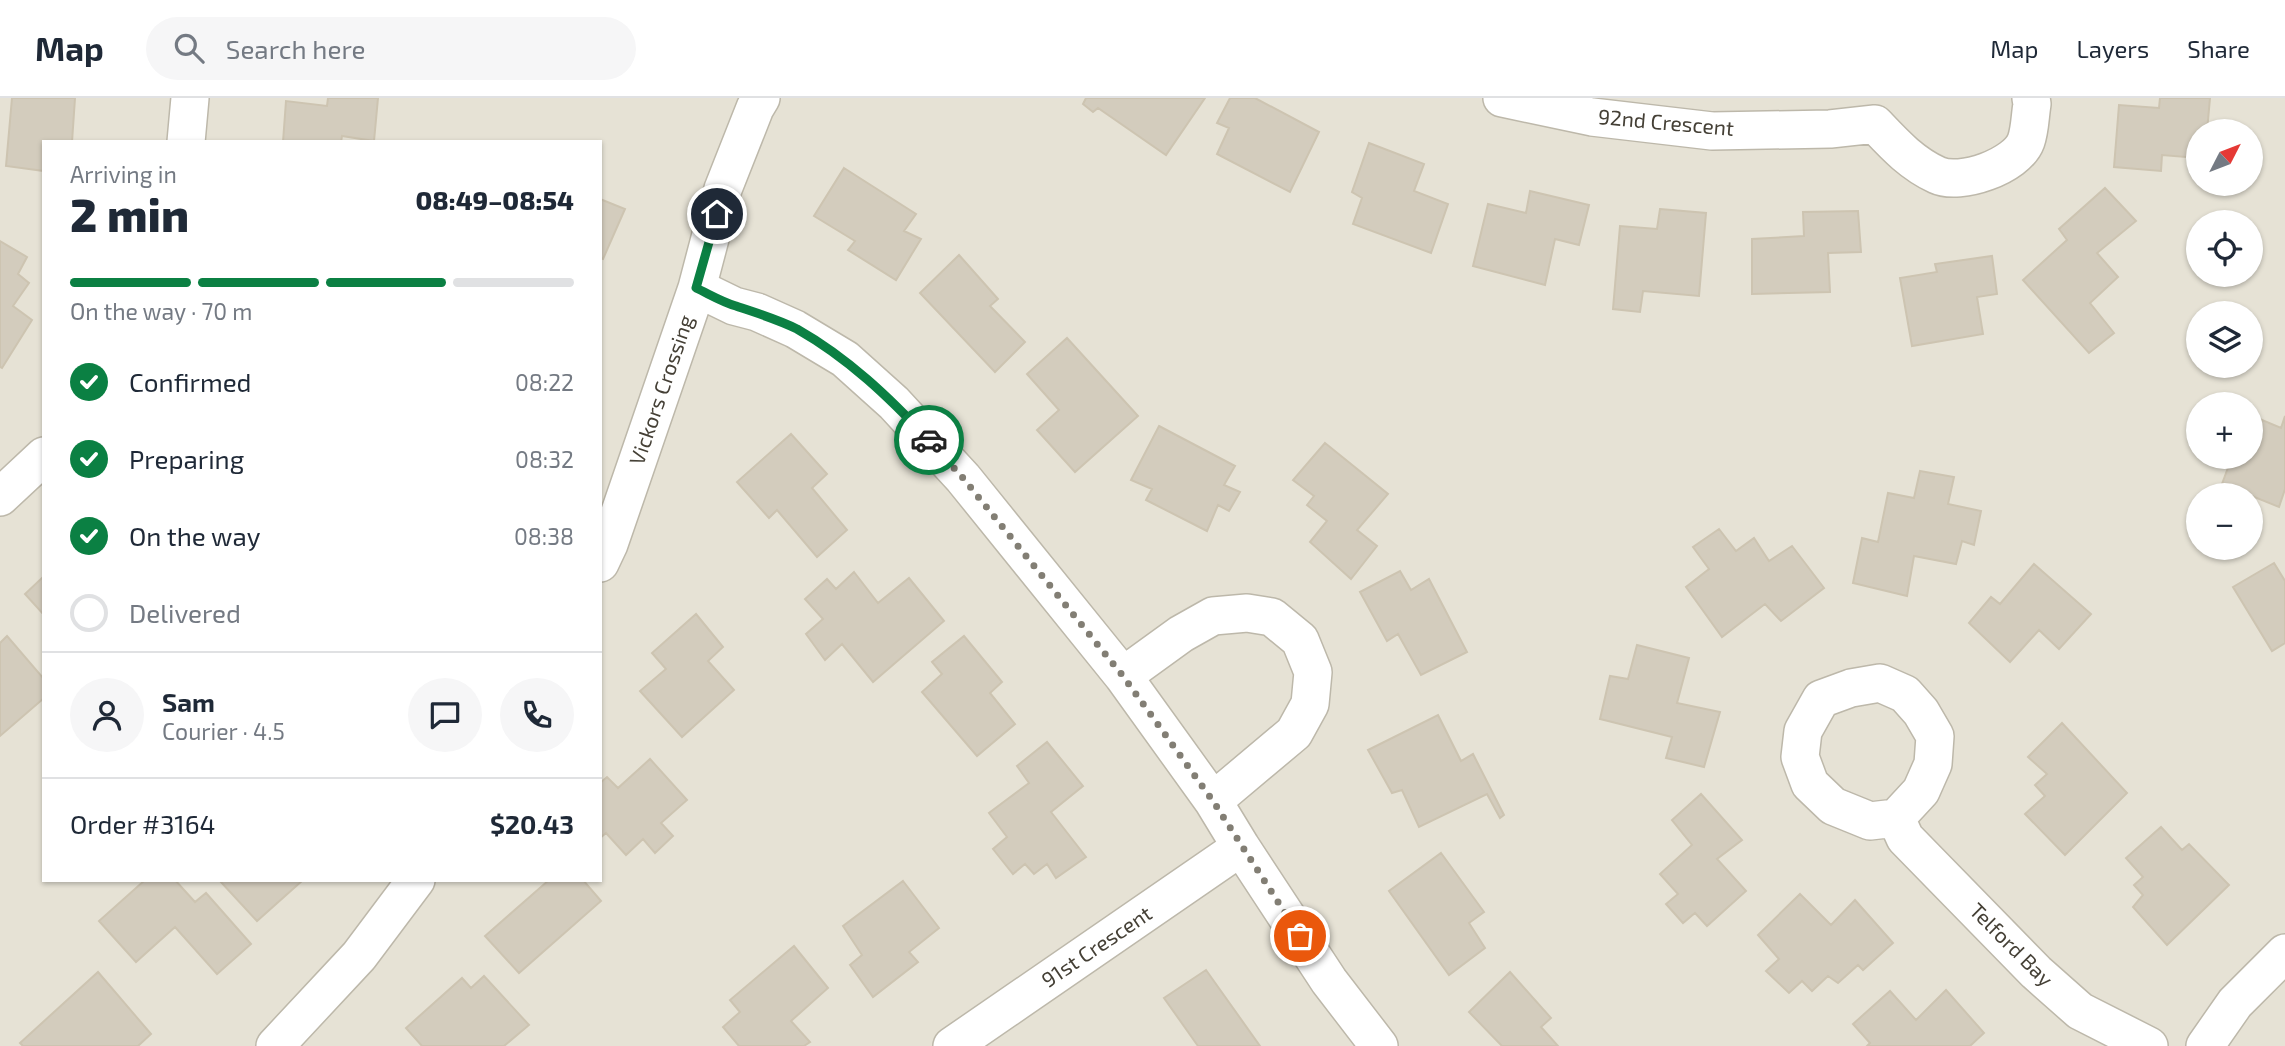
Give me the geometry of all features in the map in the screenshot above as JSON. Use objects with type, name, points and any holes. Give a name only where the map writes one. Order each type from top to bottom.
[{"type":"street","points":[[186,140],[190,98]]},
{"type":"street","name":"Vickors Crossing","points":[[602,559],[659,404],[696,288],[723,189],[761,98]]},
{"type":"street","name":"92nd Crescent","points":[[1502,98],[1592,117],[1712,131],[1830,129],[1877,111],[1911,161],[1940,177],[1968,176],[2003,166],[2026,143],[2031,98]]},
{"type":"street","points":[[696,288],[734,306],[757,312],[795,328],[845,359],[894,403],[963,478],[1123,676],[1213,801],[1329,981],[1379,1046]]},
{"type":"street","points":[[0,497],[42,458]]},
{"type":"street","points":[[1123,676],[1181,634],[1213,616],[1247,613],[1272,617],[1300,640],[1314,672],[1310,704],[1294,733],[1213,801]]},
{"type":"street","name":"Telford Bay","points":[[1896,818],[1905,838],[2036,972],[2080,1011],[2149,1046]]},
{"type":"street","name":"91st Crescent","points":[[952,1046],[1241,847]]},
{"type":"street","points":[[275,1046],[359,956],[414,882]]},
{"type":"street","points":[[2205,1046],[2235,1003],[2285,953]]},
{"type":"shaded area","points":[[0,98],[2285,98],[2285,1046],[0,1046]]},
{"type":"building","points":[[12,98],[75,98],[72,140],[42,140],[42,171],[6,166]]},
{"type":"building","points":[[328,98],[378,98],[374,140],[342,136],[341,140],[283,140],[286,101],[327,106]]},
{"type":"building","points":[[1086,98],[1205,98],[1166,155],[1098,108],[1093,112],[1083,104]]},
{"type":"building","points":[[1230,98],[1255,98],[1319,132],[1290,192],[1217,154],[1229,128],[1217,123]]},
{"type":"building","points":[[2160,98],[2210,98],[2208,119],[2186,119],[2186,157],[2162,155],[2161,171],[2114,167],[2119,105],[2159,108]]},
{"type":"building","points":[[1369,143],[1424,164],[1414,191],[1448,204],[1431,253],[1353,224],[1362,198],[1352,192]]},
{"type":"building","points":[[844,168],[916,214],[904,231],[921,239],[896,280],[848,250],[855,241],[814,216]]},
{"type":"building","points":[[2105,188],[2136,221],[2097,253],[2118,277],[2090,303],[2114,333],[2089,353],[2023,280],[2067,240],[2059,229]]},
{"type":"building","points":[[1530,191],[1589,205],[1579,245],[1555,239],[1545,285],[1473,266],[1488,204],[1526,213]]},
{"type":"building","points":[[602,200],[625,209],[602,259]]},
{"type":"building","points":[[1660,209],[1706,213],[1699,296],[1643,291],[1640,312],[1613,309],[1620,226],[1657,229]]},
{"type":"building","points":[[1858,211],[1861,252],[1828,253],[1830,292],[1752,294],[1752,239],[1804,236],[1803,212]]},
{"type":"building","points":[[0,241],[27,257],[18,274],[29,283],[13,306],[32,320],[2,368],[0,367]]},
{"type":"building","points":[[959,255],[998,299],[990,306],[1025,342],[995,372],[920,293]]},
{"type":"building","points":[[1992,256],[1997,294],[1977,297],[1983,334],[1912,346],[1900,278],[1937,272],[1935,264]]},
{"type":"building","points":[[1067,338],[1138,416],[1075,472],[1037,430],[1059,410],[1027,374]]},
{"type":"building","points":[[2285,416],[2285,489],[2279,507],[2263,501],[2263,483],[2222,483],[2228,469],[2263,469],[2263,420],[2281,428]]},
{"type":"building","points":[[1159,426],[1235,466],[1224,485],[1240,492],[1229,511],[1218,505],[1207,531],[1146,500],[1152,489],[1131,480]]},
{"type":"building","points":[[791,434],[827,474],[812,488],[847,530],[817,557],[777,510],[769,518],[737,482]]},
{"type":"building","points":[[1325,443],[1388,494],[1357,530],[1377,546],[1351,579],[1310,542],[1327,521],[1307,505],[1314,496],[1293,480]]},
{"type":"building","points":[[1920,471],[1954,477],[1948,504],[1981,511],[1974,545],[1962,541],[1956,564],[1914,556],[1907,596],[1853,583],[1862,538],[1878,542],[1888,493],[1914,498]]},
{"type":"building","points":[[1719,529],[1736,551],[1754,538],[1769,561],[1792,546],[1824,588],[1781,621],[1765,604],[1722,637],[1686,587],[1709,569],[1693,547]]},
{"type":"building","points":[[2274,563],[2285,581],[2285,643],[2272,651],[2233,587]]},
{"type":"building","points":[[2034,564],[2091,614],[2059,649],[2039,630],[2010,662],[1969,623],[1991,597],[2000,604]]},
{"type":"building","points":[[1400,571],[1411,590],[1429,579],[1467,652],[1421,675],[1398,634],[1387,641],[1360,592]]},
{"type":"building","points":[[854,572],[878,603],[909,578],[944,621],[873,682],[842,644],[825,660],[806,634],[823,619],[805,599],[827,579],[836,589]]},
{"type":"building","points":[[42,578],[42,613],[25,594]]},
{"type":"building","points":[[696,614],[723,647],[708,661],[734,690],[682,737],[640,691],[666,669],[652,653]]},
{"type":"building","points":[[7,636],[42,677],[42,700],[0,736],[0,643]]},
{"type":"building","points":[[964,636],[1002,682],[990,693],[1015,724],[977,756],[922,692],[942,674],[932,662]]},
{"type":"building","points":[[1637,645],[1689,658],[1677,703],[1720,712],[1704,767],[1666,758],[1672,737],[1600,719],[1610,676],[1628,679]]},
{"type":"building","points":[[1438,715],[1461,761],[1473,754],[1504,815],[1500,818],[1487,794],[1419,827],[1402,790],[1392,793],[1368,750]]},
{"type":"building","points":[[2062,723],[2127,793],[2065,855],[2025,814],[2045,796],[2035,785],[2047,774],[2028,757]]},
{"type":"building","points":[[1047,742],[1083,786],[1051,812],[1086,857],[1056,878],[1047,864],[1034,874],[1025,864],[1013,874],[993,849],[1007,837],[989,813],[1029,783],[1017,766]]},
{"type":"building","points":[[650,759],[687,800],[661,823],[673,836],[655,853],[643,839],[626,855],[606,833],[602,836],[602,781],[607,777],[618,788]]},
{"type":"building","points":[[1701,794],[1742,840],[1717,859],[1746,891],[1707,926],[1695,913],[1683,923],[1666,904],[1678,894],[1660,874],[1692,845],[1672,820]]},
{"type":"building","points":[[2161,827],[2182,850],[2189,844],[2229,885],[2167,945],[2133,907],[2143,895],[2134,885],[2143,877],[2126,858]]},
{"type":"building","points":[[1441,853],[1484,912],[1469,923],[1485,948],[1449,975],[1389,891]]},
{"type":"building","points":[[903,881],[939,928],[909,952],[918,962],[873,997],[850,965],[862,955],[843,926]]},
{"type":"building","points":[[143,882],[177,882],[195,902],[206,893],[251,944],[217,974],[175,927],[136,962],[99,921]]},
{"type":"building","points":[[221,882],[301,882],[257,921]]},
{"type":"building","points":[[547,882],[585,882],[601,901],[519,973],[485,936]]},
{"type":"building","points":[[1800,894],[1831,925],[1855,900],[1893,943],[1863,970],[1858,965],[1838,983],[1828,976],[1812,991],[1802,981],[1789,993],[1766,971],[1779,959],[1758,935]]},
{"type":"building","points":[[794,946],[828,988],[791,1021],[810,1042],[804,1046],[739,1046],[723,1027],[740,1012],[730,1000]]},
{"type":"building","points":[[1206,970],[1260,1046],[1198,1046],[1164,998]]},
{"type":"building","points":[[98,972],[151,1034],[138,1046],[23,1046],[20,1043]]},
{"type":"building","points":[[1510,972],[1551,1018],[1541,1027],[1558,1046],[1502,1046],[1469,1012]]},
{"type":"building","points":[[484,976],[529,1025],[504,1046],[422,1046],[406,1028],[462,978],[471,988]]},
{"type":"building","points":[[1946,990],[1984,1033],[1970,1046],[1867,1046],[1870,1043],[1853,1024],[1890,991],[1916,1020]]},
{"type":"way so far","points":[[929,440],[963,478],[1123,676],[1213,801],[1300,936]]},
{"type":"route","points":[[717,214],[696,288],[734,306],[757,312],[795,328],[845,359],[894,403],[929,440]]}]
